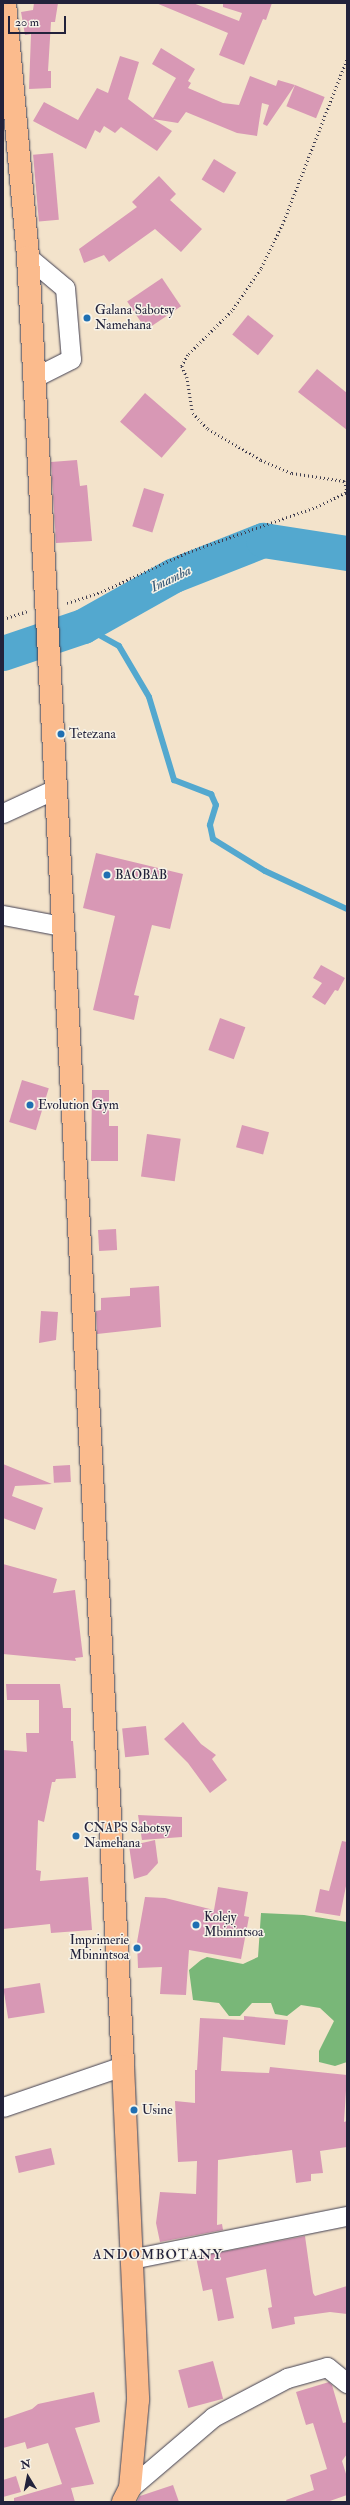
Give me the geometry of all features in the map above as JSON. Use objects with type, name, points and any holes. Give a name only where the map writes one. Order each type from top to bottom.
[{"type":"main road","points":[[5,3],[28,257],[47,615],[61,926],[123,2066],[138,2400],[126,2495]]},
{"type":"street","points":[[28,257],[65,288],[71,359],[34,377]]},
{"type":"street","points":[[3,814],[55,790]]},
{"type":"street","points":[[3,915],[61,926]]},
{"type":"street","points":[[3,2107],[123,2066]]},
{"type":"street","points":[[131,2259],[347,2216]]},
{"type":"street","points":[[126,2495],[214,2417],[287,2378],[327,2367],[347,2383]]},
{"type":"path","points":[[47,615],[102,592],[188,552],[316,507],[347,491],[344,481],[292,473],[261,460],[208,429],[193,413],[187,377],[182,366],[188,356],[232,311],[261,269],[283,224],[347,60]]},
{"type":"green space","points":[[261,1913],[304,1915],[347,1922],[347,2062],[335,2066],[319,2062],[319,2051],[334,2021],[320,2008],[301,2005],[287,2016],[275,2014],[271,2003],[252,2003],[240,2016],[229,2016],[219,2003],[193,2000],[189,1970],[201,1960],[207,1957],[243,1964],[258,1957]]},
{"type":"building","points":[[34,3],[58,3],[55,22],[51,22],[48,71],[51,71],[51,88],[29,89],[31,34],[25,35],[21,12],[33,10]]},
{"type":"building","points":[[156,3],[193,3],[239,21],[242,13],[223,7],[223,3],[272,3],[266,20],[263,19],[244,65],[219,55],[228,33]]},
{"type":"building","points":[[161,48],[195,69],[188,81],[191,83],[188,88],[223,103],[239,105],[250,76],[276,86],[278,80],[295,85],[267,126],[263,124],[269,105],[262,103],[257,136],[237,133],[186,112],[178,123],[153,119],[172,131],[157,151],[121,127],[115,133],[104,126],[100,133],[95,130],[86,149],[33,121],[44,102],[78,120],[97,88],[108,93],[120,56],[139,62],[128,99],[153,118],[176,78],[152,64]]},
{"type":"building","points":[[295,85],[325,97],[316,118],[286,106]]},
{"type":"building","points":[[53,153],[59,220],[39,221],[33,155]]},
{"type":"building","points":[[214,159],[236,172],[224,193],[202,180]]},
{"type":"building","points":[[159,176],[176,194],[170,200],[202,229],[181,252],[155,229],[109,262],[104,255],[84,263],[79,249],[137,207],[132,202]]},
{"type":"building","points":[[162,278],[181,306],[146,330],[127,301]]},
{"type":"building","points":[[248,315],[274,336],[258,355],[232,334]]},
{"type":"building","points":[[317,369],[347,393],[347,430],[298,392]]},
{"type":"building","points":[[145,393],[187,429],[162,458],[120,422]]},
{"type":"building","points":[[77,460],[80,486],[87,485],[92,541],[56,543],[51,462]]},
{"type":"building","points":[[144,488],[164,494],[152,532],[132,526]]},
{"type":"building","points":[[96,853],[183,874],[170,929],[152,925],[134,995],[139,996],[134,1020],[93,1010],[115,916],[83,908]]},
{"type":"building","points":[[321,965],[345,978],[338,991],[335,990],[325,1005],[312,997],[322,983],[313,978]]},
{"type":"building","points":[[220,1018],[245,1027],[234,1059],[208,1050]]},
{"type":"building","name":"Evolution Gym","points":[[22,1080],[49,1088],[36,1130],[9,1122]]},
{"type":"building","points":[[92,1090],[109,1090],[109,1126],[118,1126],[118,1161],[91,1161]]},
{"type":"building","points":[[242,1125],[269,1132],[263,1154],[236,1147]]},
{"type":"building","points":[[147,1134],[181,1139],[175,1181],[141,1177]]},
{"type":"building","points":[[116,1229],[117,1250],[99,1251],[98,1230]]},
{"type":"building","points":[[159,1286],[161,1327],[97,1334],[96,1311],[101,1310],[101,1298],[130,1296],[130,1288]]},
{"type":"building","points":[[41,1311],[58,1312],[56,1340],[39,1343]]},
{"type":"building","points":[[3,1464],[52,1484],[15,1486],[12,1496],[43,1508],[35,1530],[3,1518]]},
{"type":"building","points":[[70,1465],[71,1482],[54,1483],[53,1466]]},
{"type":"building","points":[[3,1564],[57,1579],[53,1593],[75,1590],[83,1657],[75,1658],[76,1661],[3,1654]]},
{"type":"building","points":[[6,1684],[60,1684],[63,1708],[71,1708],[71,1741],[73,1741],[76,1778],[56,1779],[55,1782],[52,1782],[44,1822],[38,1820],[36,1870],[41,1871],[40,1881],[88,1877],[92,1930],[51,1933],[50,1924],[3,1929],[3,1750],[27,1752],[26,1733],[39,1733],[39,1700],[7,1700]]},
{"type":"building","points":[[183,1722],[201,1744],[216,1755],[212,1759],[227,1780],[210,1793],[188,1763],[164,1739]]},
{"type":"building","points":[[146,1726],[149,1755],[125,1757],[122,1729]]},
{"type":"building","points":[[138,1815],[182,1817],[182,1837],[142,1840]]},
{"type":"building","points":[[155,1840],[158,1863],[147,1875],[134,1879],[129,1846]]},
{"type":"building","points":[[342,1841],[347,1842],[347,1881],[340,1916],[315,1912],[320,1889],[329,1891]]},
{"type":"building","name":"Kolejy Mbinintsoa","points":[[218,1887],[248,1892],[244,1916],[249,1917],[241,1959],[189,1950],[186,1995],[160,1994],[162,1967],[138,1968],[137,1942],[145,1897],[165,1898],[214,1910]]},
{"type":"building","points":[[40,1983],[45,2013],[8,2018],[3,1989]]},
{"type":"building","points":[[244,2016],[288,2020],[285,2045],[223,2037],[221,2071],[269,2073],[270,2067],[347,2075],[344,2122],[347,2121],[347,2147],[320,2151],[323,2173],[311,2174],[311,2181],[296,2183],[292,2150],[218,2160],[217,2225],[222,2224],[223,2230],[160,2242],[156,2223],[160,2192],[196,2194],[197,2161],[178,2162],[175,2101],[195,2103],[195,2070],[197,2070],[200,2018],[244,2020]]},
{"type":"building","points":[[51,2148],[55,2165],[19,2173],[15,2156]]},
{"type":"building","points":[[305,2236],[313,2293],[315,2296],[347,2286],[347,2314],[330,2312],[294,2317],[295,2324],[272,2329],[268,2308],[272,2307],[266,2269],[226,2278],[234,2318],[218,2321],[212,2289],[203,2291],[196,2257]]},
{"type":"building","points":[[213,2361],[223,2399],[188,2408],[178,2370]]},
{"type":"building","points":[[329,2382],[332,2385],[343,2423],[347,2422],[347,2454],[342,2461],[347,2477],[347,2495],[327,2502],[287,2502],[286,2500],[314,2490],[310,2475],[327,2469],[313,2423],[306,2425],[296,2392]]},
{"type":"building","points":[[94,2392],[100,2422],[75,2428],[94,2484],[71,2488],[75,2502],[14,2502],[14,2498],[62,2484],[48,2443],[27,2449],[25,2442],[3,2448],[3,2419],[32,2409],[38,2404]]},
{"type":"building","points":[[16,2476],[21,2492],[3,2497],[3,2480]]},
{"type":"building","points":[[173,2485],[179,2502],[137,2502],[140,2496]]},
{"type":"waterway","name":"Imamba","points":[[3,653],[83,626],[174,575],[263,540],[347,553]]},
{"type":"waterway","points":[[83,626],[119,646],[149,697],[174,780],[211,794],[216,805],[210,825],[213,839],[265,871],[347,909]]},
{"type":"place","name":"Galana Sabotsy Namehana","points":[[87,318]]},
{"type":"place","name":"Tetezana","points":[[61,734]]},
{"type":"place","name":"BAOBAB","points":[[107,875]]},
{"type":"place","name":"Evolution Gym","points":[[30,1105]]},
{"type":"place","name":"CNAPS Sabotsy Namehana","points":[[76,1836]]},
{"type":"place","name":"Kolejy Mbinintsoa","points":[[196,1925]]},
{"type":"place","name":"Imprimerie Mbinintsoa","points":[[137,1948]]},
{"type":"place","name":"Usine","points":[[134,2110]]},
{"type":"district","name":"ANDOMBOTANY","points":[[158,2255]]}]
